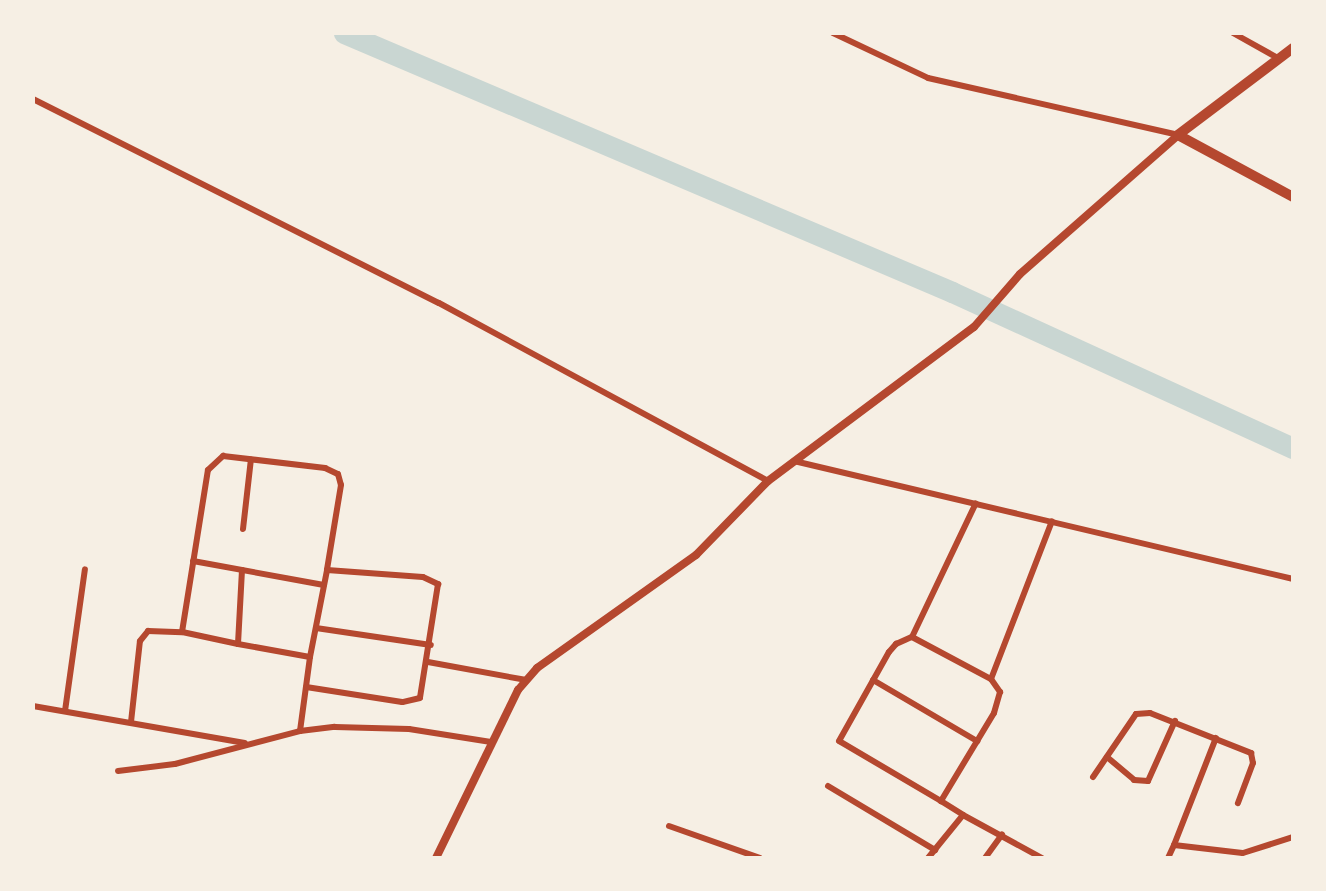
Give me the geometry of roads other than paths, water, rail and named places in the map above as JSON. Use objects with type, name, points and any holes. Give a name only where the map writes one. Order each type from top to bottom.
[{"type":"highway","points":[[1293,48],[1178,135],[1293,197]]},
{"type":"street","points":[[833,33],[929,78],[1178,135]]},
{"type":"street","points":[[1233,33],[1278,58]]},
{"type":"street","points":[[34,99],[439,303],[768,481]]},
{"type":"street","points":[[436,858],[491,742],[526,680],[577,637],[696,555],[768,481],[793,461],[939,355],[985,315],[1003,293],[1063,234],[1178,135]]},
{"type":"street","points":[[183,632],[192,561],[212,461],[223,456],[325,468],[338,474],[341,485],[310,657],[300,731]]},
{"type":"street","points":[[243,529],[251,459]]},
{"type":"street","points":[[793,461],[1293,579]]},
{"type":"street","points":[[976,503],[912,637],[896,643],[839,741],[963,815],[1042,858]]},
{"type":"street","points":[[991,679],[1052,521]]},
{"type":"street","points":[[192,561],[324,585]]},
{"type":"street","points":[[65,711],[85,569]]},
{"type":"street","points":[[238,644],[242,570]]},
{"type":"street","points":[[306,687],[416,701],[421,695],[428,662],[439,598],[436,582],[327,570]]},
{"type":"street","points":[[317,628],[431,645]]},
{"type":"street","points":[[131,722],[140,641],[155,630],[183,632],[310,657]]},
{"type":"street","points":[[912,637],[991,679],[998,686],[998,703],[941,801]]},
{"type":"street","points":[[428,662],[526,680]]},
{"type":"street","points":[[873,680],[977,741]]},
{"type":"street","points":[[33,706],[248,744]]},
{"type":"street","points":[[1093,777],[1136,713],[1175,721],[1251,753],[1253,762],[1238,803]]},
{"type":"street","points":[[1107,757],[1134,780],[1148,781],[1175,721]]},
{"type":"street","points":[[118,771],[174,764],[300,731],[363,725],[491,742]]},
{"type":"street","points":[[1168,858],[1216,738]]},
{"type":"street","points":[[828,786],[935,850]]},
{"type":"street","points":[[928,858],[963,815]]},
{"type":"street","points":[[669,827],[760,858]]},
{"type":"street","points":[[985,858],[1002,835]]},
{"type":"street","points":[[1174,845],[1250,855],[1293,837]]},
{"type":"waterway","points":[[344,33],[952,292],[1293,448]]}]
